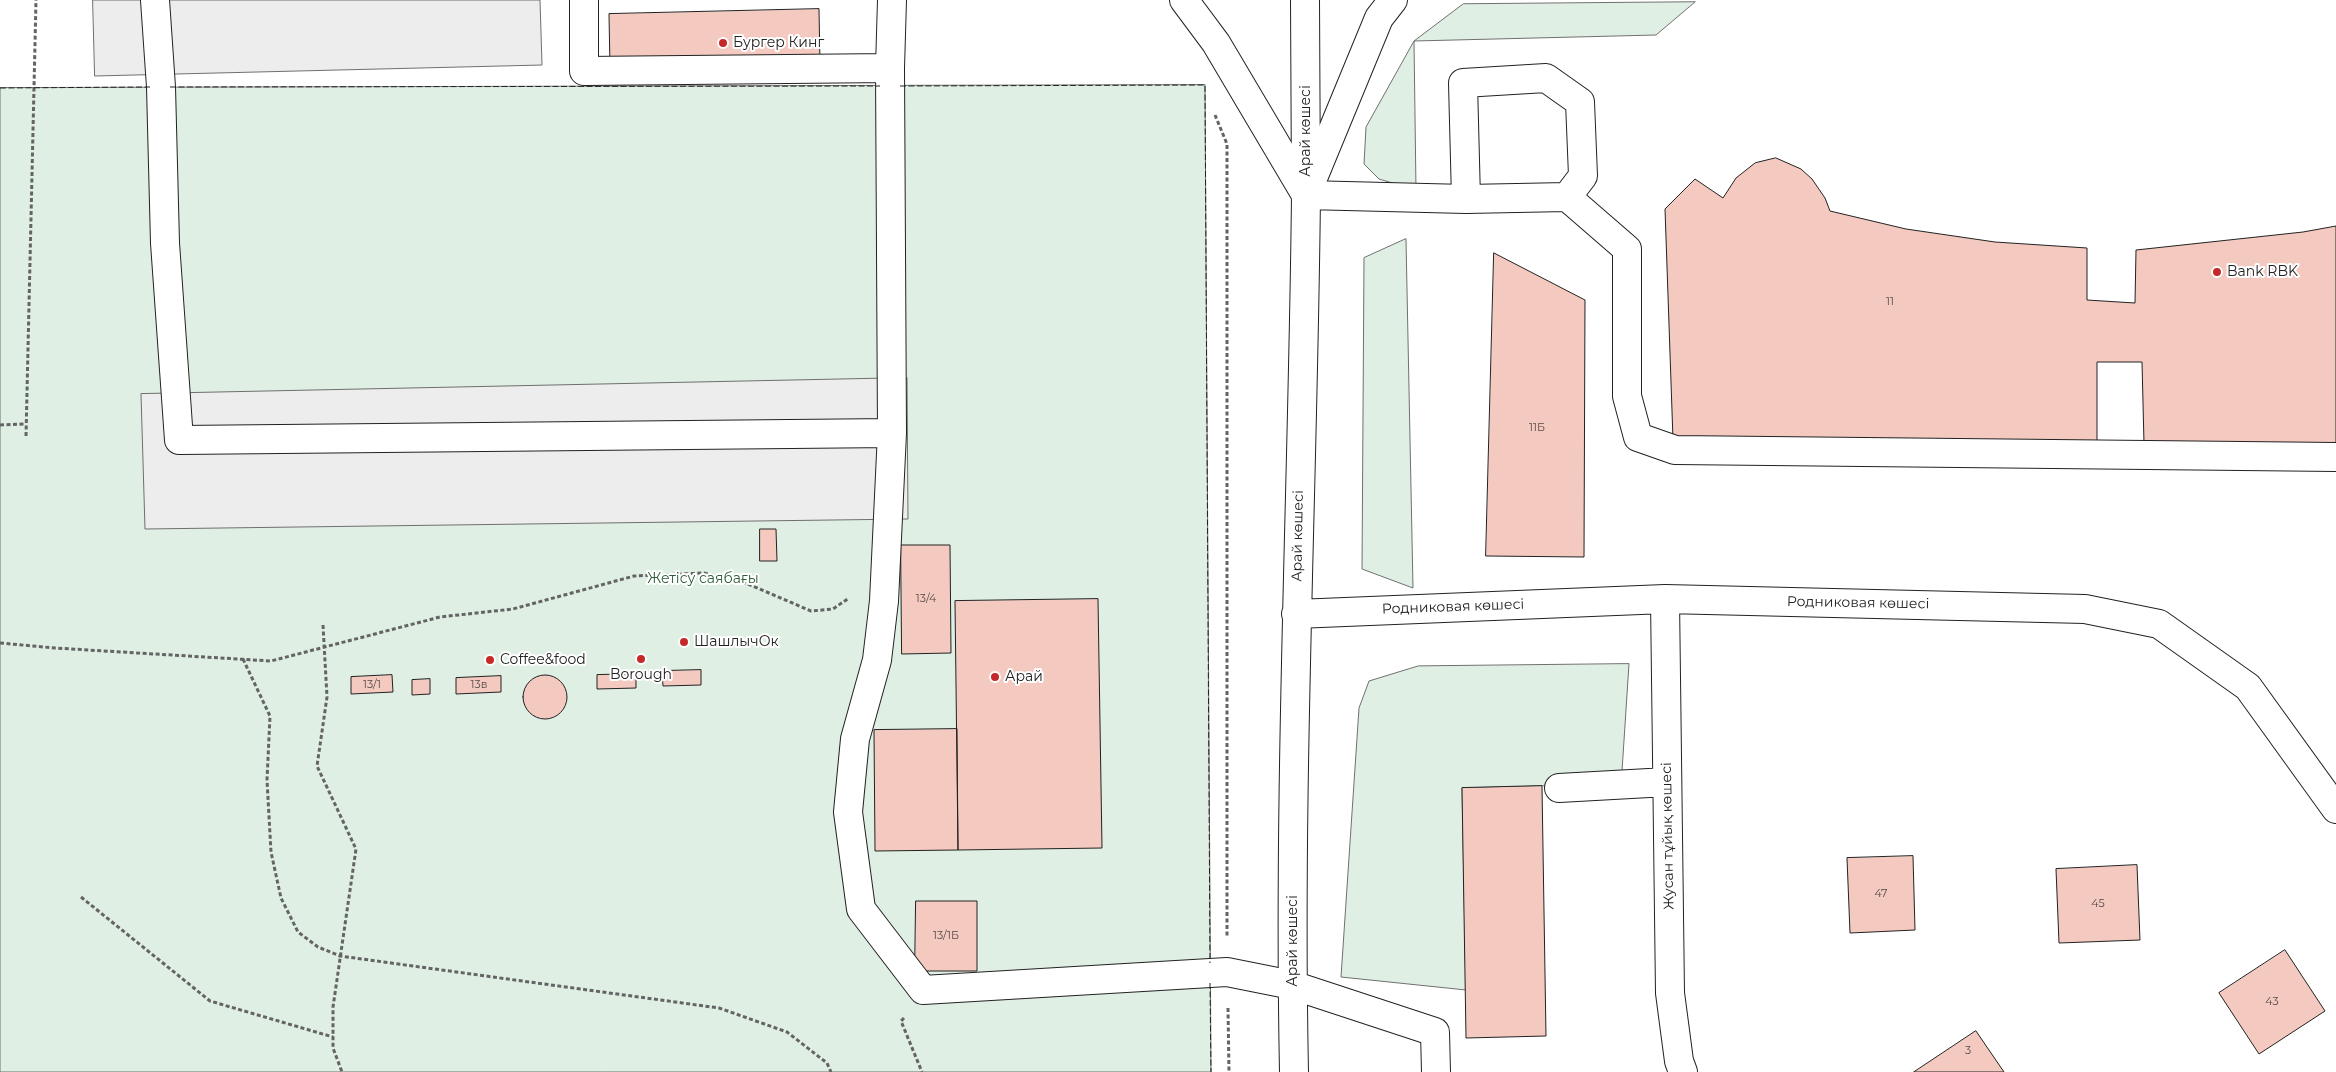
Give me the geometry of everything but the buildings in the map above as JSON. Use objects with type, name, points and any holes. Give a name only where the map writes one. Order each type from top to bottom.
[{"type":"street","points":[[155,0],[161,87],[166,243],[179,440],[892,433]]},
{"type":"street","points":[[584,0],[584,71],[890,68]]},
{"type":"street","points":[[892,0],[890,68],[892,433],[884,601],[877,660],[855,739],[848,812],[861,908],[923,990],[1227,972],[1292,985],[1435,1032],[1436,1072]]},
{"type":"street","points":[[1184,0],[1216,42],[1306,195]]},
{"type":"street","name":"Арай көшесі","points":[[1294,1072],[1292,985],[1296,614],[1306,195],[1305,0]]},
{"type":"street","points":[[1306,195],[1379,18],[1393,0]]},
{"type":"street","points":[[1466,199],[1463,82],[1546,78],[1580,102],[1583,176],[1567,197]]},
{"type":"street","points":[[1306,195],[1466,199],[1567,197],[1627,249],[1627,396],[1638,436],[1675,450],[2336,457]]},
{"type":"street","name":"Родниковая көшесі","points":[[1296,614],[1665,599],[2085,609],[2159,624],[2248,687],[2334,800]]},
{"type":"street","name":"Жусан тұйық көшесі","points":[[1665,599],[1670,993],[1679,1061],[1684,1072]]},
{"type":"street","points":[[1559,788],[1667,782]]},
{"type":"path","points":[[26,436],[36,0]]},
{"type":"path","points":[[1212,107],[1227,144],[1227,972],[1229,1072]]},
{"type":"path","points":[[0,425],[26,424]]},
{"type":"path","points":[[0,643],[271,661],[440,617],[513,609],[634,576],[704,573],[748,584],[811,611],[833,609],[885,574]]},
{"type":"path","points":[[323,625],[327,697],[317,766],[356,850],[334,1007],[333,1048],[342,1072]]},
{"type":"path","points":[[243,658],[270,716],[266,780],[271,852],[281,898],[298,932],[318,947],[340,956],[718,1008],[787,1032],[827,1063],[831,1072]]},
{"type":"path","points":[[81,898],[210,1001],[333,1037]]},
{"type":"path","points":[[922,1072],[901,1021],[923,990]]},
{"type":"green space","points":[[1695,2],[1656,35],[1414,41],[1463,4]]},
{"type":"green space","points":[[1414,41],[1416,190],[1379,179],[1364,164],[1366,127]]},
{"type":"green space","name":"Жетісу саябағы","points":[[1205,85],[1211,1072],[0,1072],[0,88]]},
{"type":"green space","points":[[1406,239],[1413,588],[1362,569],[1364,258]]},
{"type":"green space","points":[[1629,664],[1622,771],[1542,786],[1462,788],[1466,990],[1341,977],[1359,708],[1369,681],[1418,666]]},
{"type":"shaded area","points":[[93,0],[540,0],[542,65],[95,76]]},
{"type":"shaded area","points":[[907,378],[908,519],[145,529],[141,394]]},
{"type":"fence","points":[[900,86],[1205,85],[1210,963]]},
{"type":"fence","points":[[170,87],[880,86]]},
{"type":"fence","points":[[0,88],[150,87]]},
{"type":"fence","points":[[1210,983],[1211,1072]]},
{"type":"place","name":"Бургер Кинг","points":[[723,43]]},
{"type":"place","name":"Bank RBK","points":[[2217,272]]},
{"type":"place","name":"ШашлычОк","points":[[684,642]]},
{"type":"place","name":"Borough","points":[[641,659]]},
{"type":"place","name":"Coffee&food","points":[[490,660]]},
{"type":"place","name":"Арай","points":[[995,677]]}]
